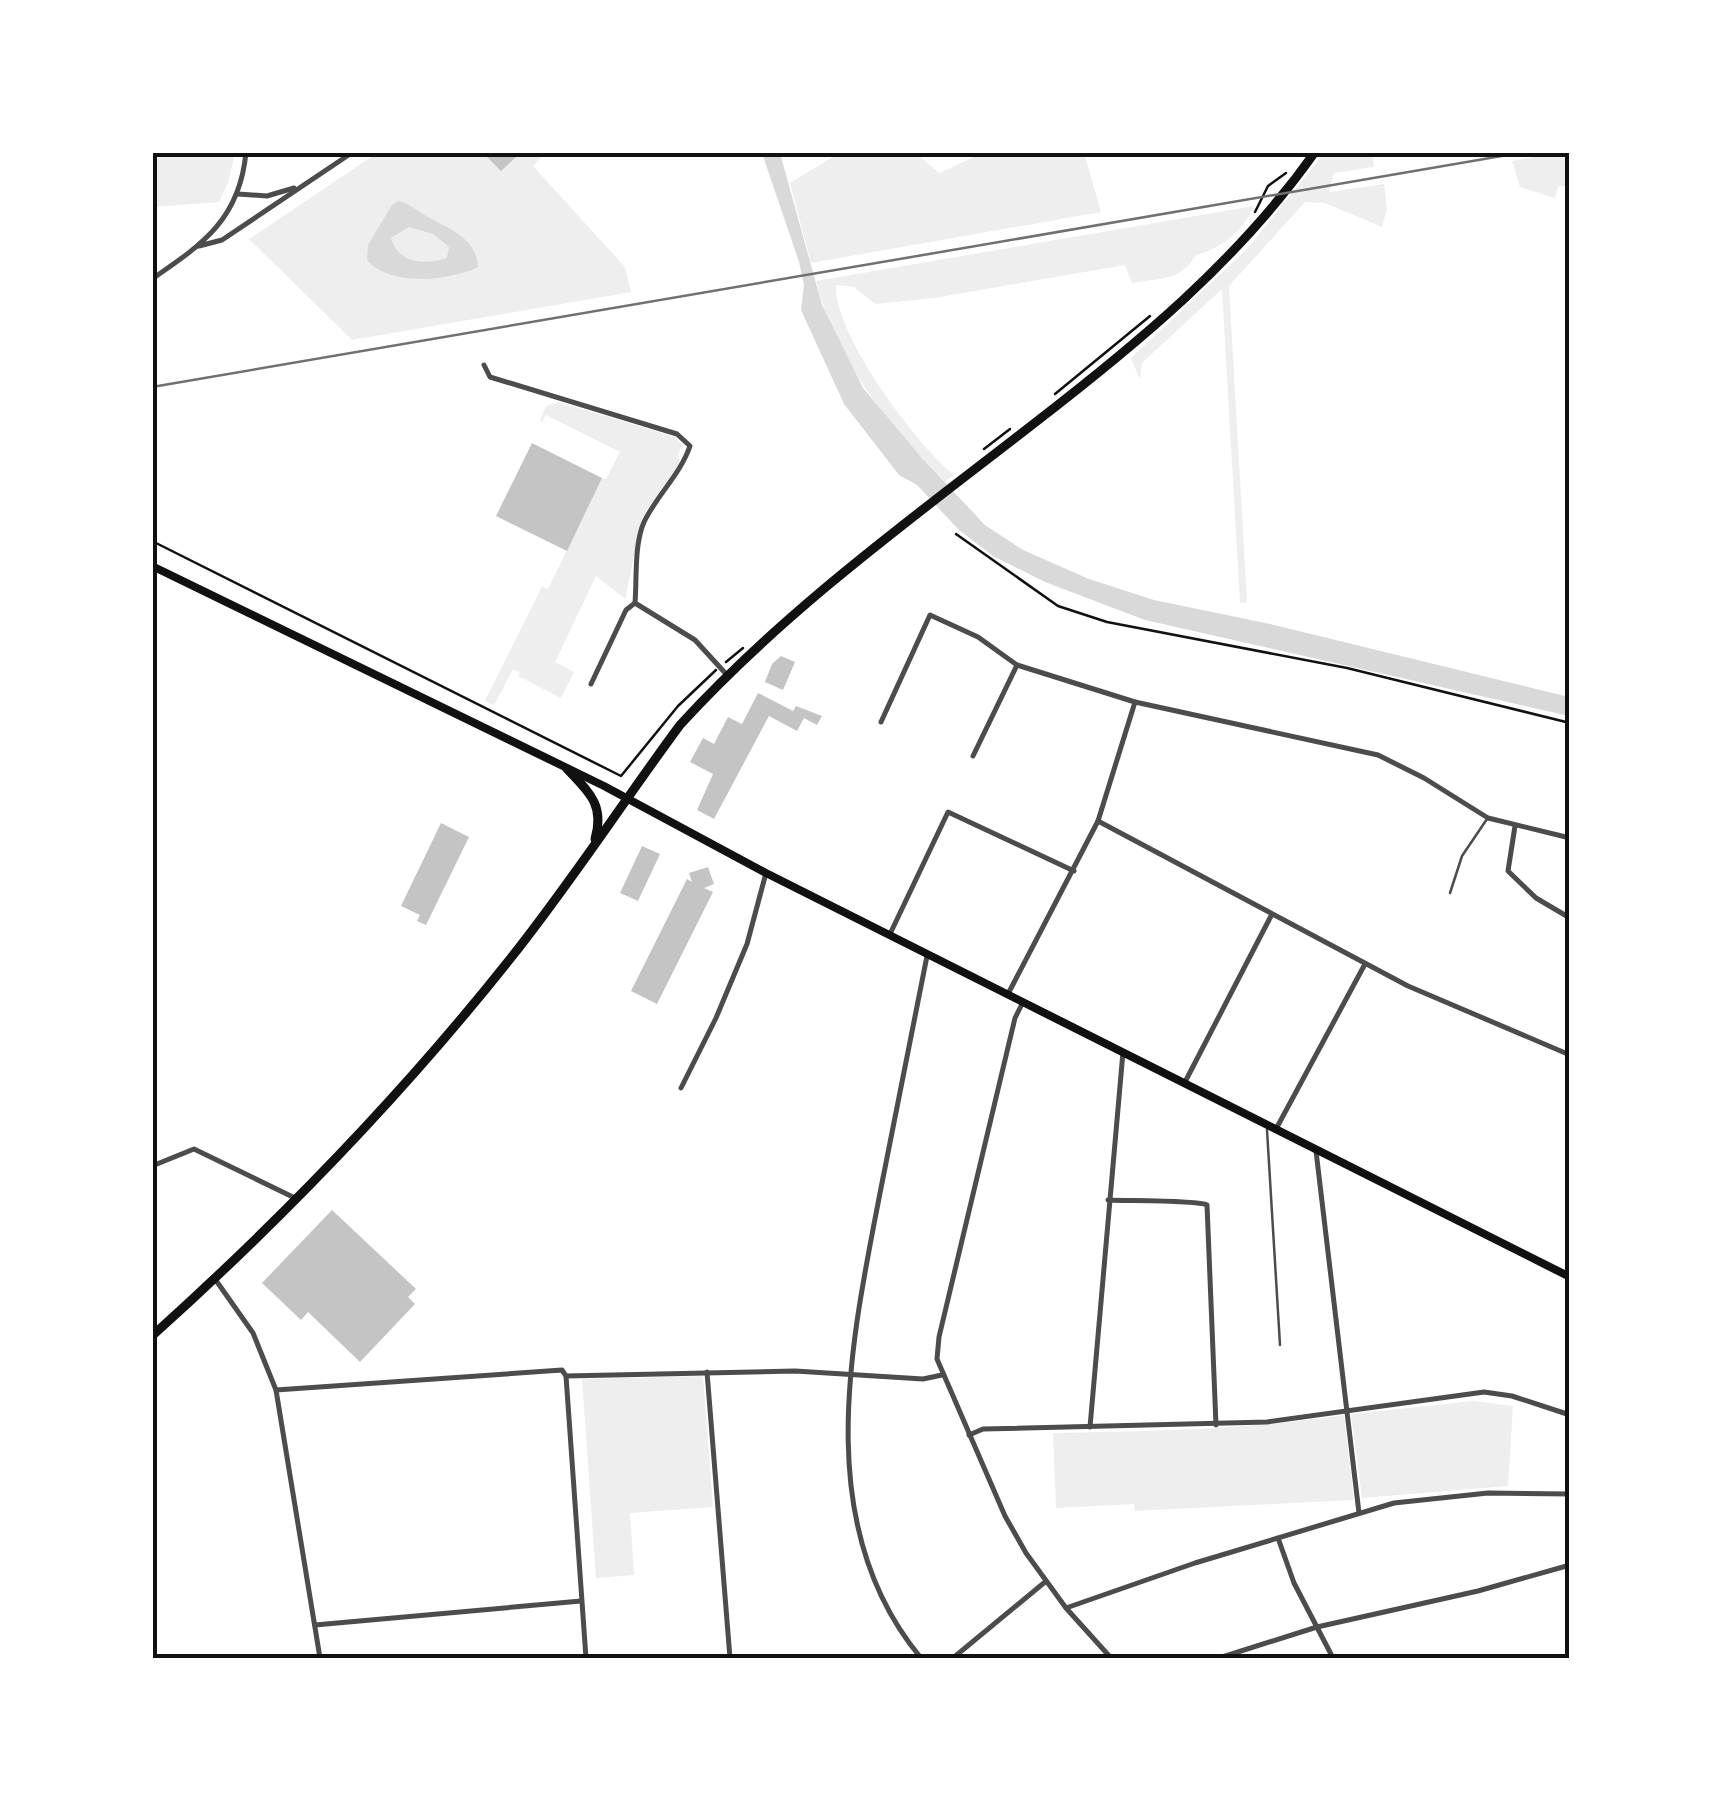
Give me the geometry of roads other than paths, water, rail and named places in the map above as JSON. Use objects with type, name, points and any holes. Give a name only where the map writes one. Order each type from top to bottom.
[{"type":"main road","points":[[152,1336],[298,1199],[466,1012],[512,958],[680,724],[728,675],[921,510],[1124,354],[1178,307],[1253,231],[1315,152]]},
{"type":"main road","points":[[152,566],[568,768],[766,873],[1570,1277]]},
{"type":"main road","points":[[568,768],[599,810],[600,823],[593,846]]},
{"type":"street","points":[[152,279],[199,246],[221,224],[238,194],[246,152]]},
{"type":"street","points":[[199,246],[222,240],[353,152]]},
{"type":"street","points":[[238,194],[266,196],[302,186]]},
{"type":"street","points":[[484,365],[490,377],[676,434],[690,446],[684,464],[645,520],[635,603],[626,610],[591,684]]},
{"type":"street","points":[[635,603],[695,640],[728,675]]},
{"type":"street","points":[[882,722],[930,615],[978,638],[1017,665],[1136,702],[1378,756],[1424,778],[1488,818],[1570,838]]},
{"type":"street","points":[[974,756],[1017,665]]},
{"type":"street","points":[[1008,994],[1098,821],[1136,702]]},
{"type":"street","points":[[890,934],[948,812],[1074,870]]},
{"type":"street","points":[[1098,821],[1408,986],[1570,1055]]},
{"type":"street","points":[[1515,826],[1508,870],[1536,898],[1570,918]]},
{"type":"street","points":[[681,1088],[747,944],[766,873]]},
{"type":"street","points":[[1185,1082],[1272,915]]},
{"type":"street","points":[[922,1658],[891,1615],[862,1547],[848,1466],[850,1374],[868,1258],[927,954]]},
{"type":"street","points":[[1276,1129],[1365,964]]},
{"type":"street","points":[[1022,1002],[939,1337],[937,1359],[1005,1516],[1045,1582],[1111,1658]]},
{"type":"street","points":[[1090,1427],[1123,1052]]},
{"type":"street","points":[[1316,1148],[1359,1514]]},
{"type":"street","points":[[152,1166],[194,1149],[298,1199]]},
{"type":"street","points":[[1108,1200],[1158,1204],[1199,1200],[1206,1205],[1216,1425]]},
{"type":"street","points":[[215,1279],[253,1333],[276,1390],[320,1658]]},
{"type":"street","points":[[276,1390],[556,1368],[566,1376],[707,1372],[924,1378],[942,1375]]},
{"type":"street","points":[[707,1372],[730,1658]]},
{"type":"street","points":[[566,1376],[586,1658]]},
{"type":"street","points":[[969,1435],[984,1429],[1267,1422],[1484,1392],[1512,1396],[1570,1415]]},
{"type":"street","points":[[1066,1608],[1406,1500],[1507,1492],[1570,1494]]},
{"type":"street","points":[[1278,1538],[1294,1583],[1333,1658]]},
{"type":"street","points":[[1218,1658],[1317,1627],[1478,1591],[1570,1565]]},
{"type":"street","points":[[953,1658],[1045,1582]]},
{"type":"street","points":[[315,1625],[582,1601]]},
{"type":"lane","points":[[1450,893],[1462,856],[1488,818]]},
{"type":"lane","points":[[1266,1124],[1280,1345]]},
{"type":"railway","points":[[152,387],[1525,152]]}]
